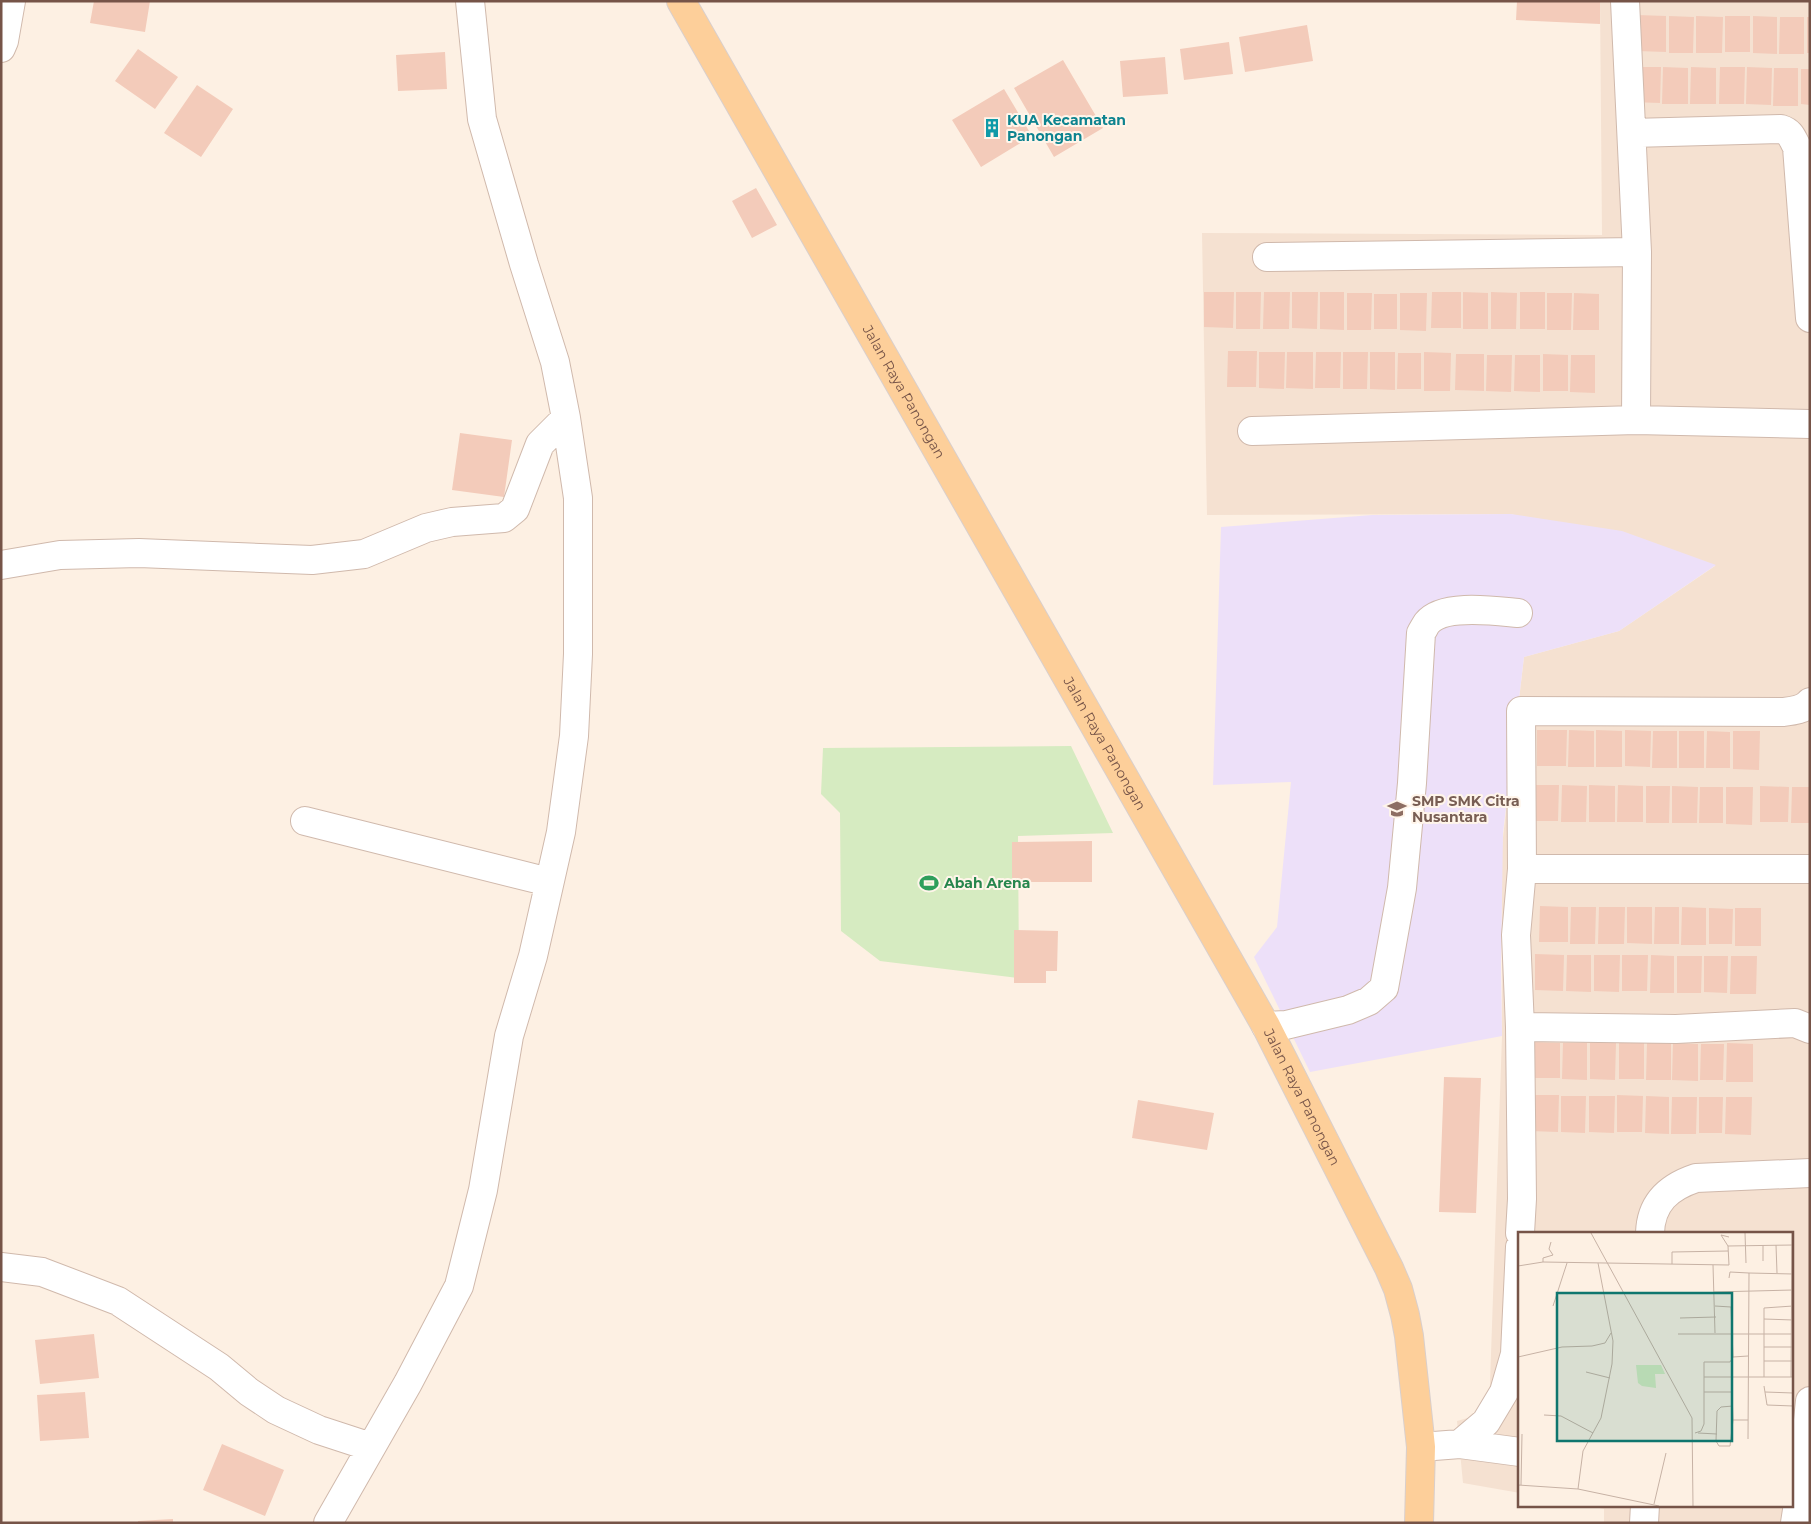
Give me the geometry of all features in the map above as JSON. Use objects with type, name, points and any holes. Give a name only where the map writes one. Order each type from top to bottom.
[{"type":"main road","name":"Jalan Raya Panongan","points":[[681,1],[1266,1026],[1389,1268],[1398,1289],[1408,1329],[1421,1447],[1419,1523]]},
{"type":"street","points":[[1,48],[11,1]]},
{"type":"street","points":[[328,1523],[408,1384],[459,1286],[483,1190],[509,1036],[533,956],[561,832],[574,736],[578,654],[578,498],[566,418],[555,362],[482,119],[470,1]]},
{"type":"street","points":[[1626,1],[1637,252],[1636,420]]},
{"type":"street","points":[[1632,133],[1781,129],[1787,131],[1792,136],[1797,147],[1810,318]]},
{"type":"street","points":[[1267,257],[1637,252]]},
{"type":"street","points":[[1,565],[60,555],[139,553],[312,560],[364,554],[426,528],[452,522],[504,518],[515,509],[540,444],[566,418]]},
{"type":"street","points":[[1252,431],[1636,420],[1810,424]]},
{"type":"street","points":[[1266,1026],[1286,1024],[1348,1010],[1369,1001],[1384,988],[1402,888],[1412,783],[1421,633],[1427,622],[1440,614],[1481,609],[1518,613]]},
{"type":"street","points":[[1520,1232],[1522,1199],[1520,1027],[1516,935],[1522,869],[1521,711],[1783,712],[1797,710],[1807,706],[1810,702]]},
{"type":"street","points":[[306,821],[549,882]]},
{"type":"street","points":[[1522,869],[1810,869]]},
{"type":"street","points":[[1520,1027],[1676,1029],[1795,1023],[1810,1029]]},
{"type":"street","points":[[1650,1232],[1650,1222],[1657,1207],[1665,1194],[1679,1184],[1696,1178],[1810,1173]]},
{"type":"street","points":[[1,1267],[42,1272],[118,1301],[219,1366],[249,1392],[276,1410],[319,1430],[371,1447]]},
{"type":"street","points":[[1460,1444],[1486,1422],[1504,1392],[1514,1354],[1518,1283]]},
{"type":"street","points":[[1795,1523],[1802,1478],[1810,1400]]},
{"type":"street","points":[[1421,1447],[1460,1444],[1518,1452]]},
{"type":"street","points":[[1644,1523],[1645,1506]]},
{"type":"shaded area","points":[[1600,1],[1810,1],[1810,1523],[1604,1523],[1604,1509],[1590,1506],[1794,1506],[1794,1232],[1518,1232],[1518,1493],[1463,1483],[1457,1421],[1489,1412],[1502,1036],[1502,846],[1524,657],[1619,631],[1715,566],[1511,514],[1207,515],[1202,233],[1602,235]]},
{"type":"shaded area","name":"SMP SMK Citra Nusantara","points":[[1511,514],[1622,531],[1716,565],[1619,631],[1524,657],[1503,833],[1502,1036],[1310,1072],[1254,957],[1277,927],[1291,782],[1213,785],[1221,527],[1372,515]]},
{"type":"green space","name":"Abah Arena","points":[[1071,746],[1113,833],[1018,836],[1019,978],[880,961],[841,931],[840,813],[821,794],[823,748]]},
{"type":"building","points":[[94,1],[150,1],[145,32],[90,23]]},
{"type":"building","points":[[1517,1],[1600,1],[1600,24],[1516,20]]},
{"type":"building","points":[[1637,15],[1666,16],[1666,52],[1637,51]]},
{"type":"building","points":[[1669,16],[1694,17],[1693,53],[1669,53]]},
{"type":"building","points":[[1696,16],[1723,17],[1722,53],[1696,53]]},
{"type":"building","points":[[1725,16],[1750,16],[1750,52],[1725,52]]},
{"type":"building","points":[[1753,16],[1777,17],[1777,54],[1753,53]]},
{"type":"building","points":[[1780,17],[1804,17],[1804,54],[1779,54]]},
{"type":"building","points":[[1807,17],[1810,17],[1810,53],[1807,53]]},
{"type":"building","points":[[1307,25],[1313,61],[1245,72],[1239,37]]},
{"type":"building","points":[[1229,42],[1233,74],[1184,80],[1180,49]]},
{"type":"building","points":[[138,49],[178,77],[155,109],[115,81]]},
{"type":"building","points":[[445,52],[447,89],[398,91],[396,55]]},
{"type":"building","points":[[1165,57],[1168,94],[1123,97],[1120,61]]},
{"type":"building","points":[[1063,60],[1103,128],[1054,157],[1014,88]]},
{"type":"building","points":[[1631,67],[1661,67],[1660,103],[1631,102]]},
{"type":"building","points":[[1663,67],[1688,68],[1688,104],[1662,104]]},
{"type":"building","points":[[1691,67],[1716,68],[1716,104],[1690,104]]},
{"type":"building","points":[[1720,67],[1745,67],[1744,104],[1719,104]]},
{"type":"building","points":[[1747,67],[1772,68],[1771,105],[1746,104]]},
{"type":"building","points":[[1774,68],[1798,68],[1798,106],[1773,106]]},
{"type":"building","points":[[1801,69],[1810,69],[1810,105],[1801,104]]},
{"type":"building","points":[[197,85],[233,109],[201,157],[164,133]]},
{"type":"building","name":"KUA Kecamatan Panongan","points":[[1004,89],[1032,136],[981,167],[952,120]]},
{"type":"building","points":[[756,188],[777,225],[752,238],[732,201]]},
{"type":"building","points":[[1204,292],[1234,292],[1233,328],[1204,327]]},
{"type":"building","points":[[1236,292],[1261,292],[1260,329],[1236,329]]},
{"type":"building","points":[[1264,292],[1290,292],[1289,329],[1263,329]]},
{"type":"building","points":[[1292,292],[1318,292],[1317,329],[1292,328]]},
{"type":"building","points":[[1320,292],[1344,292],[1344,330],[1320,329]]},
{"type":"building","points":[[1432,292],[1461,292],[1461,328],[1431,328]]},
{"type":"building","points":[[1463,292],[1488,293],[1488,329],[1463,329]]},
{"type":"building","points":[[1491,292],[1517,293],[1516,329],[1491,329]]},
{"type":"building","points":[[1520,292],[1545,292],[1545,329],[1520,329]]},
{"type":"building","points":[[1347,293],[1372,293],[1371,330],[1347,330]]},
{"type":"building","points":[[1400,293],[1427,293],[1426,331],[1400,330]]},
{"type":"building","points":[[1547,293],[1572,293],[1571,330],[1547,330]]},
{"type":"building","points":[[1574,293],[1599,294],[1599,330],[1573,330]]},
{"type":"building","points":[[1374,294],[1397,294],[1397,329],[1374,329]]},
{"type":"building","points":[[1228,351],[1257,351],[1256,387],[1227,387]]},
{"type":"building","points":[[1259,352],[1285,352],[1284,389],[1259,388]]},
{"type":"building","points":[[1287,352],[1313,352],[1313,389],[1286,388]]},
{"type":"building","points":[[1316,352],[1341,352],[1340,388],[1315,388]]},
{"type":"building","points":[[1343,352],[1368,352],[1367,389],[1343,389]]},
{"type":"building","points":[[1370,352],[1395,352],[1395,390],[1370,389]]},
{"type":"building","points":[[1424,352],[1451,353],[1450,391],[1424,391]]},
{"type":"building","points":[[1398,353],[1421,353],[1421,389],[1397,389]]},
{"type":"building","points":[[1456,354],[1484,354],[1484,391],[1455,390]]},
{"type":"building","points":[[1543,354],[1568,355],[1568,391],[1543,391]]},
{"type":"building","points":[[1487,355],[1512,355],[1511,392],[1486,391]]},
{"type":"building","points":[[1515,355],[1540,355],[1540,392],[1514,391]]},
{"type":"building","points":[[1571,355],[1595,355],[1595,393],[1570,392]]},
{"type":"building","points":[[460,433],[512,440],[504,497],[452,490]]},
{"type":"building","points":[[1537,730],[1567,730],[1566,766],[1537,766]]},
{"type":"building","points":[[1569,730],[1594,731],[1594,767],[1568,767]]},
{"type":"building","points":[[1596,730],[1622,731],[1622,767],[1596,767]]},
{"type":"building","points":[[1625,730],[1651,731],[1650,767],[1625,766]]},
{"type":"building","points":[[1653,731],[1677,731],[1677,768],[1652,768]]},
{"type":"building","points":[[1679,731],[1704,731],[1704,768],[1679,768]]},
{"type":"building","points":[[1707,731],[1730,732],[1730,768],[1706,768]]},
{"type":"building","points":[[1733,731],[1760,731],[1759,770],[1733,769]]},
{"type":"building","points":[[1530,785],[1559,785],[1558,821],[1530,821]]},
{"type":"building","points":[[1562,785],[1587,786],[1586,822],[1561,822]]},
{"type":"building","points":[[1589,785],[1615,786],[1615,822],[1589,822]]},
{"type":"building","points":[[1618,785],[1643,786],[1643,822],[1617,822]]},
{"type":"building","points":[[1646,786],[1670,786],[1669,823],[1646,823]]},
{"type":"building","points":[[1672,786],[1698,787],[1697,823],[1672,823]]},
{"type":"building","points":[[1760,786],[1789,787],[1788,822],[1760,822]]},
{"type":"building","points":[[1700,787],[1723,787],[1723,823],[1699,823]]},
{"type":"building","points":[[1726,787],[1753,787],[1752,825],[1726,824]]},
{"type":"building","points":[[1792,787],[1810,787],[1810,823],[1791,823]]},
{"type":"building","points":[[1092,841],[1092,882],[1012,882],[1012,842]]},
{"type":"building","points":[[1540,906],[1568,907],[1568,942],[1539,942]]},
{"type":"building","points":[[1571,907],[1596,907],[1595,944],[1570,944]]},
{"type":"building","points":[[1599,907],[1625,907],[1624,944],[1598,944]]},
{"type":"building","points":[[1627,907],[1652,907],[1652,944],[1627,943]]},
{"type":"building","points":[[1655,907],[1679,907],[1679,944],[1654,944]]},
{"type":"building","points":[[1682,907],[1706,908],[1706,945],[1681,945]]},
{"type":"building","points":[[1709,908],[1733,909],[1732,944],[1709,944]]},
{"type":"building","points":[[1735,908],[1761,908],[1761,946],[1735,946]]},
{"type":"building","points":[[1014,930],[1058,931],[1057,971],[1046,971],[1046,983],[1014,983]]},
{"type":"building","points":[[1535,954],[1564,955],[1563,991],[1535,990]]},
{"type":"building","points":[[1567,955],[1591,955],[1591,992],[1566,991]]},
{"type":"building","points":[[1594,955],[1620,955],[1619,992],[1594,991]]},
{"type":"building","points":[[1622,955],[1648,955],[1647,991],[1622,991]]},
{"type":"building","points":[[1651,955],[1674,956],[1674,993],[1650,993]]},
{"type":"building","points":[[1677,956],[1702,956],[1701,993],[1677,993]]},
{"type":"building","points":[[1704,956],[1728,956],[1727,993],[1704,992]]},
{"type":"building","points":[[1731,956],[1757,956],[1756,994],[1730,994]]},
{"type":"building","points":[[1531,1042],[1560,1043],[1560,1078],[1531,1078]]},
{"type":"building","points":[[1563,1043],[1587,1043],[1587,1080],[1562,1079]]},
{"type":"building","points":[[1590,1043],[1616,1043],[1615,1080],[1590,1079]]},
{"type":"building","points":[[1619,1043],[1644,1043],[1644,1079],[1619,1079]]},
{"type":"building","points":[[1647,1043],[1671,1043],[1671,1080],[1646,1080]]},
{"type":"building","points":[[1673,1043],[1698,1044],[1698,1081],[1672,1080]]},
{"type":"building","points":[[1727,1043],[1753,1044],[1753,1082],[1726,1082]]},
{"type":"building","points":[[1701,1044],[1724,1044],[1723,1080],[1700,1080]]},
{"type":"building","points":[[1444,1077],[1481,1078],[1476,1213],[1439,1212]]},
{"type":"building","points":[[1530,1095],[1559,1095],[1558,1132],[1530,1131]]},
{"type":"building","points":[[1617,1095],[1643,1096],[1642,1132],[1617,1132]]},
{"type":"building","points":[[1561,1096],[1586,1096],[1585,1133],[1561,1132]]},
{"type":"building","points":[[1589,1096],[1615,1096],[1614,1133],[1589,1132]]},
{"type":"building","points":[[1646,1096],[1669,1097],[1669,1134],[1645,1133]]},
{"type":"building","points":[[1672,1097],[1697,1097],[1696,1134],[1671,1134]]},
{"type":"building","points":[[1699,1097],[1723,1097],[1722,1133],[1699,1133]]},
{"type":"building","points":[[1726,1097],[1752,1097],[1751,1135],[1725,1134]]},
{"type":"building","points":[[1138,1100],[1214,1113],[1207,1150],[1132,1138]]},
{"type":"building","points":[[94,1334],[99,1378],[40,1384],[35,1340]]},
{"type":"building","points":[[85,1392],[89,1438],[40,1441],[37,1395]]},
{"type":"building","points":[[222,1444],[284,1470],[265,1516],[203,1490]]},
{"type":"building","points":[[173,1519],[173,1523],[138,1523],[138,1521]]},
{"type":"place","name":"KUA Kecamatan Panongan","points":[[992,128]]},
{"type":"place","name":"SMP SMK Citra Nusantara","points":[[1397,809]]},
{"type":"place","name":"Abah Arena","points":[[929,883]]}]
